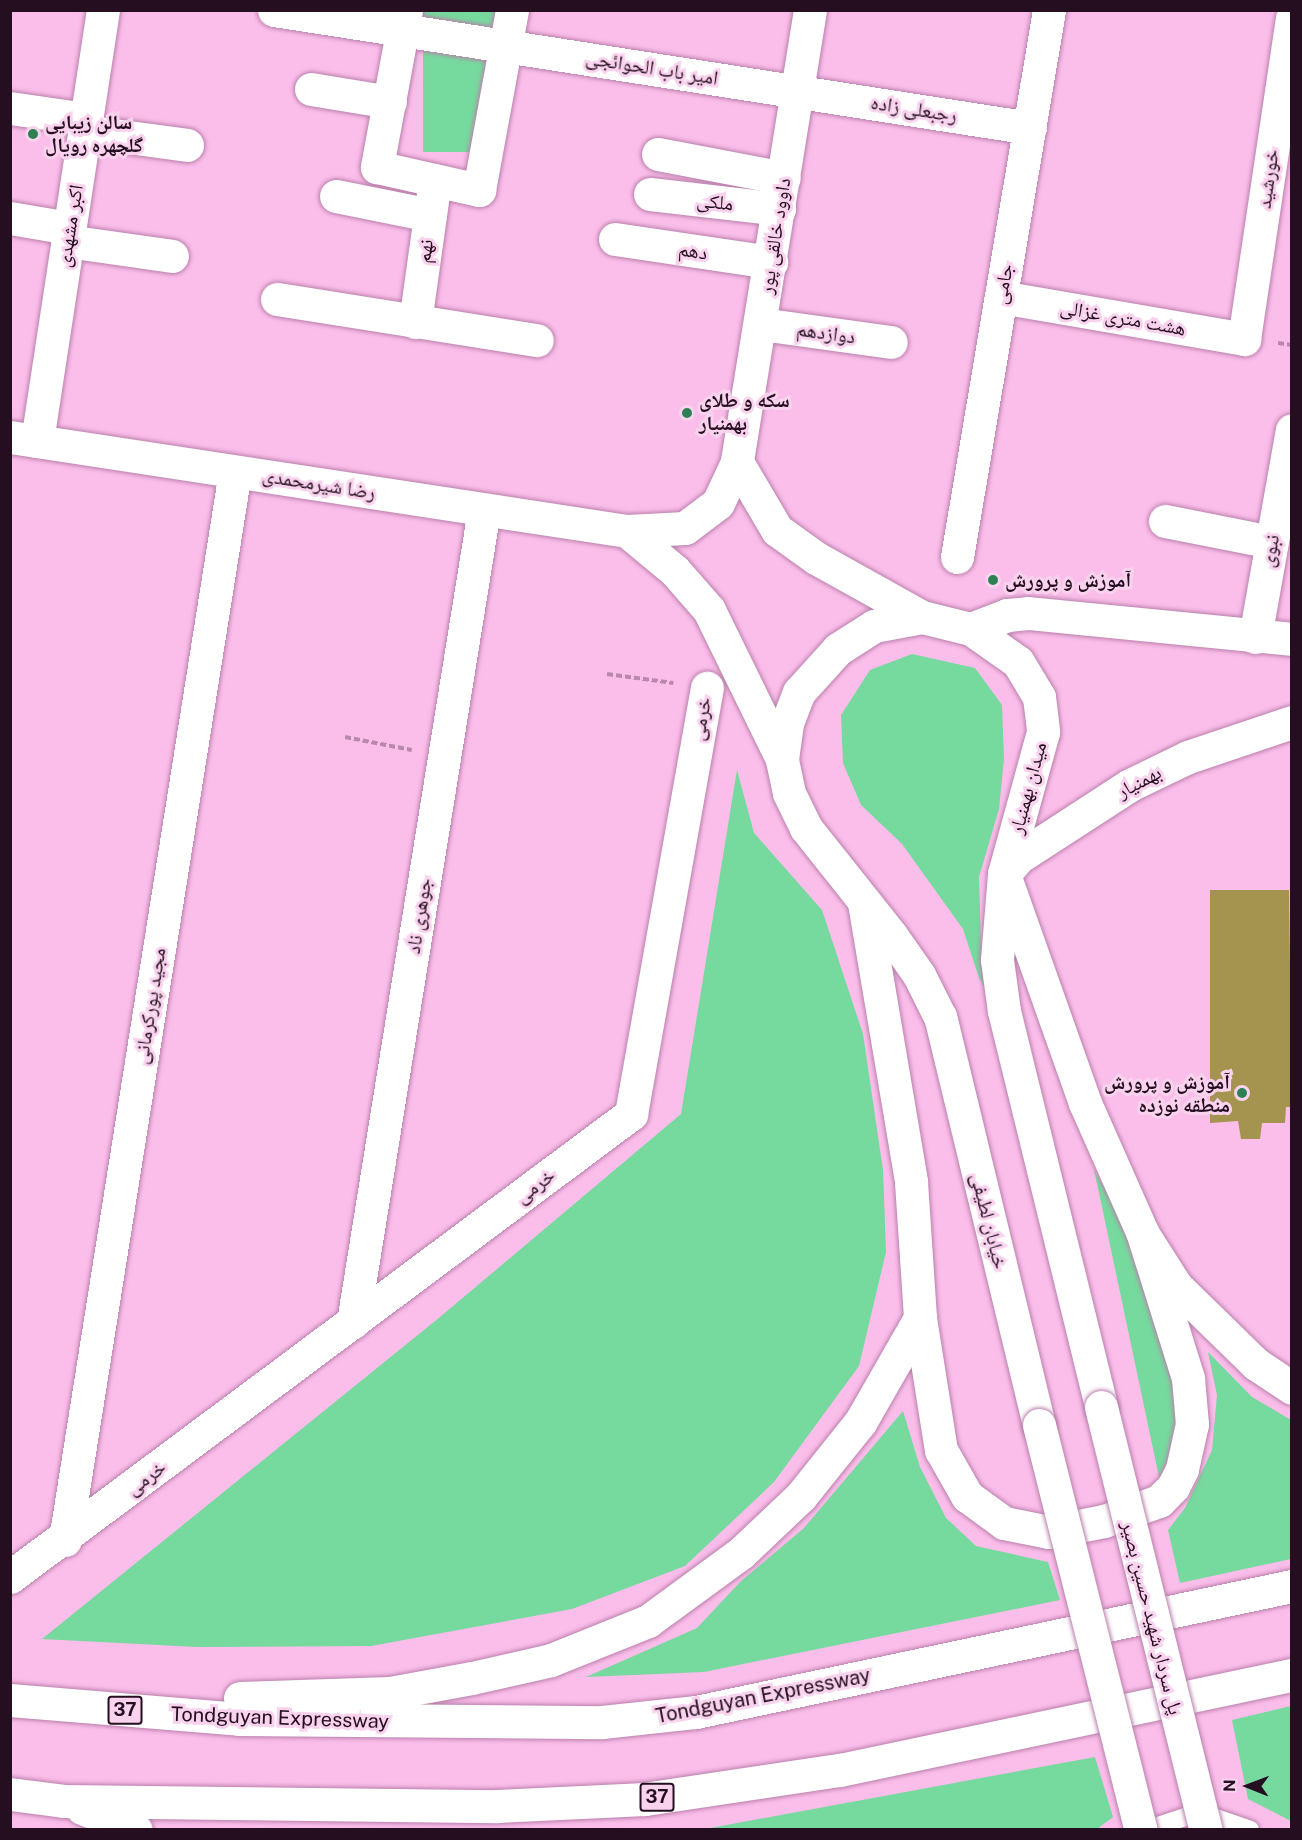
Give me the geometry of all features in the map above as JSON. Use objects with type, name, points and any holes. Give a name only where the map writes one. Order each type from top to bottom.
[{"type":"main road","name":"اکبر مشهدی","points":[[24,439],[68,235],[103,10]]},
{"type":"main road","points":[[274,10],[404,20],[377,167],[479,190],[512,10]]},
{"type":"main road","name":"داوود خالقی پور","points":[[627,531],[662,532],[694,522],[718,503],[737,462],[810,10]]},
{"type":"main road","name":"جامی","points":[[957,557],[1049,10]]},
{"type":"main road","name":"خورشید","points":[[1244,339],[1292,19]]},
{"type":"main road","name":"امیر باب الحوائجی","points":[[404,20],[506,46],[798,90]]},
{"type":"main road","points":[[311,89],[390,102]]},
{"type":"main road","name":"رجبعلی زاده","points":[[798,90],[1030,128]]},
{"type":"main road","points":[[10,108],[187,145]]},
{"type":"main road","points":[[658,154],[782,194]]},
{"type":"main road","name":"نهم","points":[[415,322],[435,180]]},
{"type":"main road","name":"ملکی","points":[[650,194],[782,194]]},
{"type":"main road","points":[[336,196],[430,214]]},
{"type":"main road","points":[[10,218],[68,235],[172,256]]},
{"type":"main road","name":"دهم","points":[[615,239],[771,262]]},
{"type":"main road","name":"هشت متری غزالی","points":[[1001,297],[1244,339]]},
{"type":"main road","points":[[277,299],[537,340]]},
{"type":"main road","name":"دوازدهم","points":[[761,324],[891,342]]},
{"type":"main road","name":"نبوی","points":[[1255,637],[1292,430]]},
{"type":"main road","name":"رضا شیرمحمدی","points":[[24,439],[627,531]]},
{"type":"main road","points":[[737,462],[777,530],[816,558],[922,617]]},
{"type":"main road","name":"مجید پورکرمانی","points":[[65,1540],[235,472]]},
{"type":"main road","name":"جوهری ناد","points":[[353,1322],[484,510]]},
{"type":"main road","points":[[1165,521],[1271,542]]},
{"type":"main road","points":[[627,531],[675,571],[709,610],[782,759]]},
{"type":"main road","points":[[971,629],[1007,615],[1028,614],[1292,639]]},
{"type":"main road","name":"میدان بهمنیار","points":[[940,1017],[919,975],[806,828],[789,793],[782,759],[787,723],[799,692],[838,649],[874,626],[922,617],[971,629],[1018,662],[1039,697],[1043,732],[1004,874],[997,960],[1004,1011],[1101,1407]]},
{"type":"main road","name":"خرمی","points":[[10,1577],[65,1540],[631,1114],[707,688]]},
{"type":"main road","name":"بهمنیار","points":[[1004,874],[1019,857],[1130,785],[1188,757],[1292,722]]},
{"type":"main road","points":[[864,903],[911,1182],[920,1318],[941,1450],[967,1496],[1004,1523],[1049,1532],[1104,1521],[1159,1501],[1173,1487],[1182,1469],[1192,1424],[1188,1378],[1143,1234],[1084,1103],[1004,874]]},
{"type":"main road","name":"خیابان لطیفی","points":[[940,1017],[1039,1425],[1141,1830]]},
{"type":"main road","points":[[1143,1234],[1176,1286],[1256,1364],[1292,1388]]},
{"type":"main road","points":[[10,1700],[390,1693],[550,1660],[609,1638],[648,1621],[683,1598],[741,1553],[801,1496],[861,1421],[920,1318]]},
{"type":"main road","name":"پل سردار شهید حسین بصیر","points":[[1101,1407],[1206,1830]]},
{"type":"main road","name":"Tondguyan Expressway","points":[[10,1700],[238,1719],[602,1722],[696,1712],[1292,1586]]},
{"type":"main road","name":"37","points":[[10,1794],[64,1801],[497,1806],[645,1799],[840,1770],[1292,1675]]},
{"type":"main road","points":[[64,1801],[136,1830]]},
{"type":"lane","points":[[1146,1830],[1185,1816],[1216,1818],[1250,1830]]},
{"type":"path","name":"خرمی","points":[[607,674],[707,688]]},
{"type":"path","points":[[345,737],[445,756]]},
{"type":"green space","points":[[423,11],[495,11],[495,152],[423,152]]},
{"type":"green space","points":[[912,654],[975,668],[1002,705],[1004,759],[999,809],[979,877],[981,945],[995,1006],[979,978],[963,929],[902,844],[861,805],[843,763],[841,715],[870,670]]},
{"type":"green space","points":[[737,770],[754,833],[822,910],[863,1034],[883,1170],[886,1252],[859,1366],[774,1482],[685,1566],[572,1609],[371,1646],[197,1647],[42,1639],[440,1317],[681,1114]]},
{"type":"green space","points":[[1094,1169],[1122,1219],[1177,1393],[1173,1450],[1159,1477]]},
{"type":"green space","points":[[1208,1352],[1252,1397],[1291,1420],[1291,1559],[1180,1583],[1168,1530],[1185,1508],[1212,1450],[1217,1395]]},
{"type":"green space","points":[[903,1411],[920,1467],[946,1518],[976,1546],[1048,1562],[1060,1600],[704,1672],[586,1677],[697,1628],[740,1582],[804,1528]]},
{"type":"green space","points":[[1292,1706],[1291,1821],[1248,1799],[1232,1720]]},
{"type":"green space","points":[[1095,1757],[1113,1817],[1097,1829],[705,1829]]},
{"type":"building","points":[[1210,890],[1289,890],[1292,1107],[1286,1107],[1285,1123],[1262,1123],[1260,1139],[1241,1139],[1238,1121],[1210,1123]]},
{"type":"place","name":"سالن زیبایی گلچهره رویال","points":[[33,134]]},
{"type":"place","name":"سکه و طلای بهمنیار","points":[[687,413]]},
{"type":"place","name":"آموزش و پرورش","points":[[993,580]]},
{"type":"place","name":"آموزش و پرورش منطقه نوزده","points":[[1242,1093]]}]
